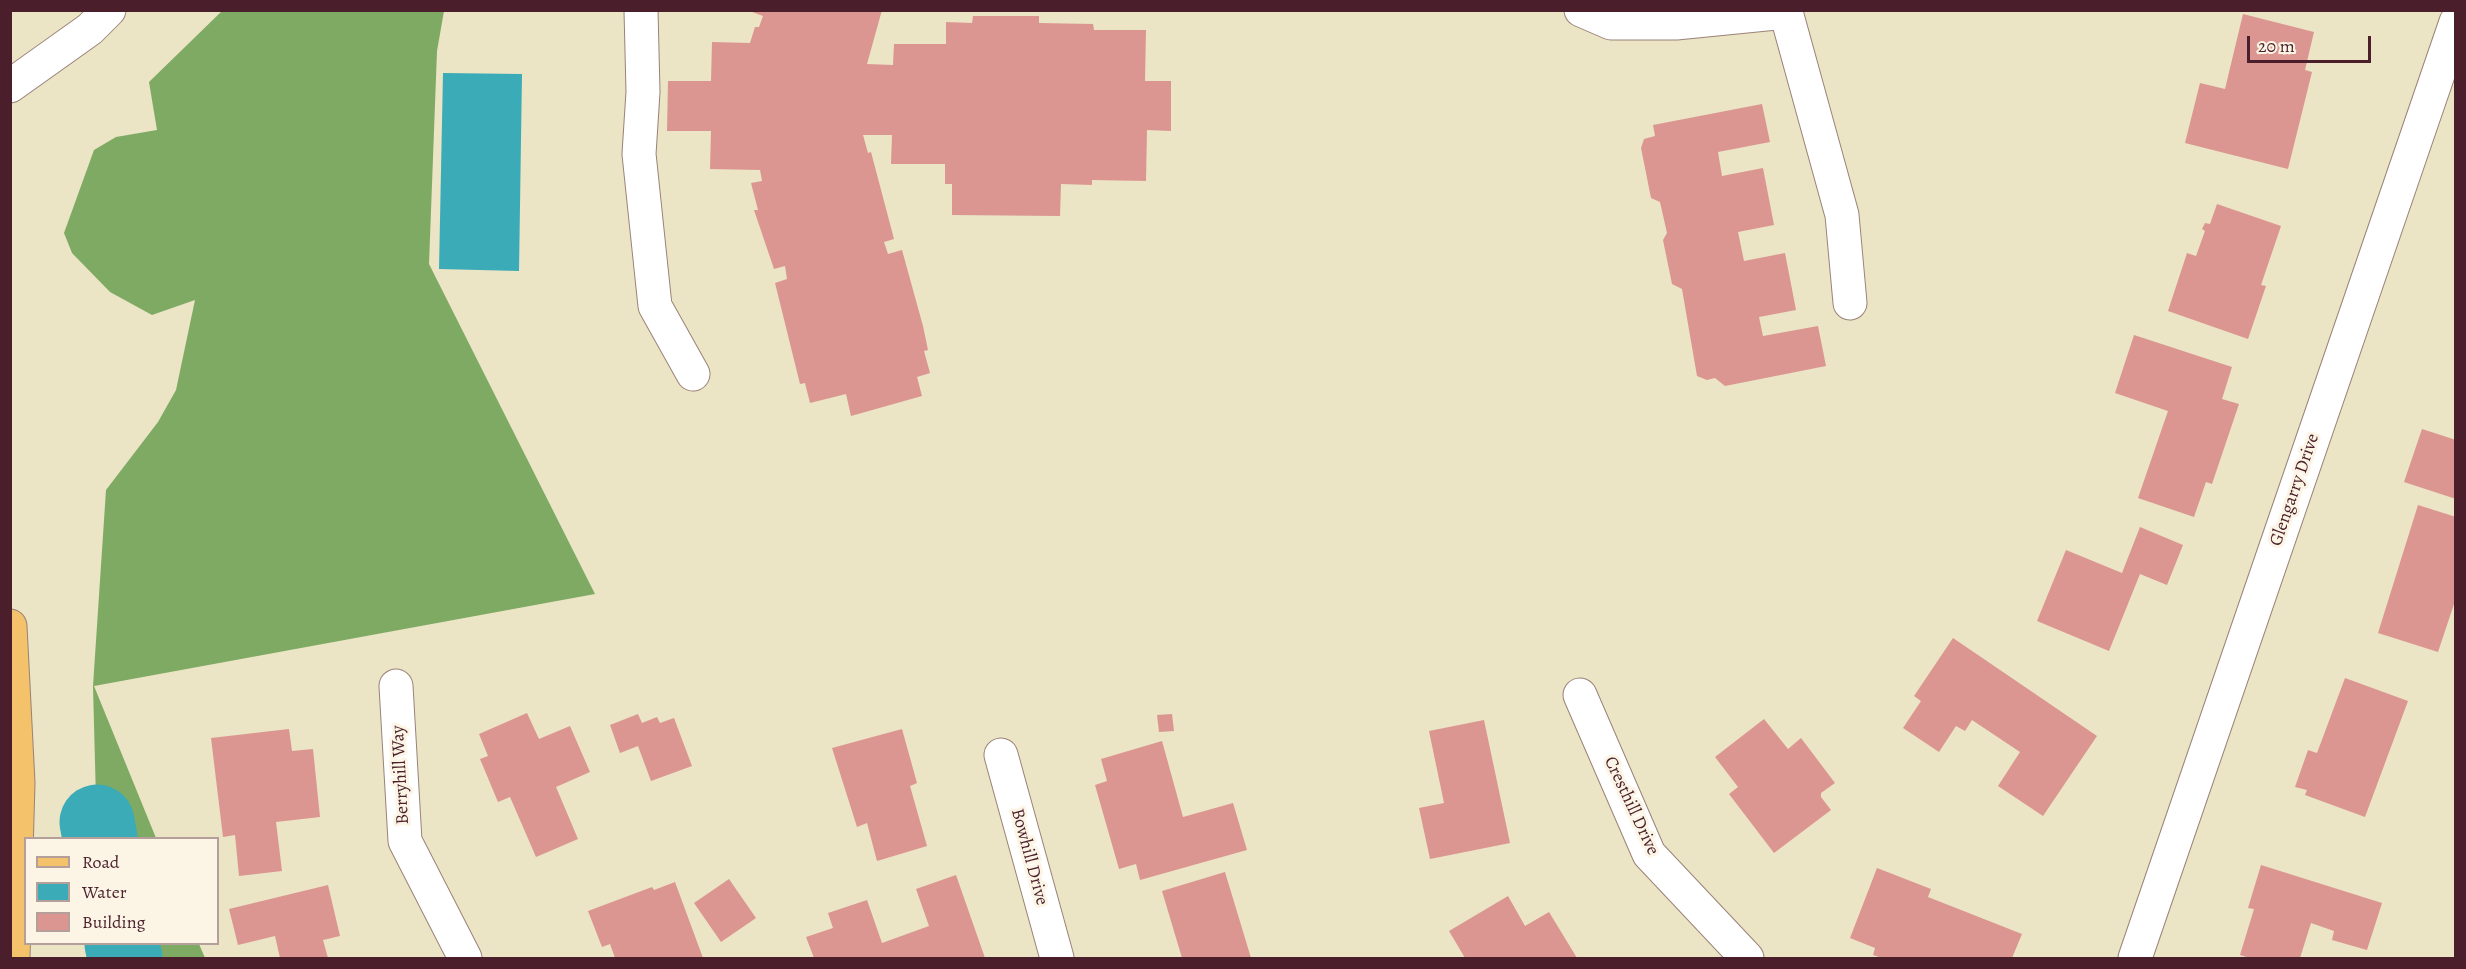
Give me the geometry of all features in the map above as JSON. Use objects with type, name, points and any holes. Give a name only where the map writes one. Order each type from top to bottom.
[{"type":"main road","points":[[10,626],[18,783],[14,958]]},
{"type":"street","points":[[10,86],[90,29],[109,10]]},
{"type":"street","points":[[641,10],[643,92],[639,154],[655,306],[693,374]]},
{"type":"street","points":[[1581,10],[1611,24],[1676,23],[1786,11],[1842,215],[1850,303]]},
{"type":"street","name":"Glengarry Drive","points":[[2135,958],[2456,22]]},
{"type":"street","name":"Berryhill Way","points":[[396,686],[405,841],[465,958]]},
{"type":"street","name":"Cresthill Drive","points":[[1580,695],[1649,854],[1747,958]]},
{"type":"street","name":"Bowhill Drive","points":[[1001,755],[1057,958]]},
{"type":"green space","points":[[223,10],[444,11],[437,51],[429,264],[595,594],[94,686],[156,837],[97,837],[93,686],[106,490],[158,422],[176,390],[195,300],[152,315],[110,292],[72,253],[64,233],[94,150],[116,137],[157,130],[149,82]]},
{"type":"green space","points":[[99,945],[199,945],[205,958],[100,958]]},
{"type":"water","points":[[443,73],[522,74],[519,271],[439,269]]},
{"type":"building","points":[[747,10],[882,10],[867,64],[893,65],[894,44],[946,44],[946,22],[972,23],[973,16],[1039,16],[1039,23],[1093,24],[1094,30],[1146,30],[1145,81],[1171,81],[1171,131],[1147,130],[1146,181],[1092,180],[1092,185],[1061,184],[1060,216],[952,215],[952,184],[945,184],[945,164],[891,164],[892,135],[863,135],[868,153],[871,152],[894,239],[884,242],[888,254],[902,250],[923,326],[928,350],[924,351],[930,373],[917,377],[922,396],[851,416],[846,394],[810,403],[805,383],[800,384],[775,283],[787,279],[785,266],[774,269],[754,210],[758,210],[751,183],[762,181],[760,170],[710,169],[711,131],[667,131],[668,81],[711,81],[712,42],[750,43],[755,27],[759,27],[763,16]]},
{"type":"building","points":[[2243,14],[2314,32],[2305,70],[2312,72],[2288,169],[2185,143],[2200,83],[2225,89]]},
{"type":"building","points":[[1762,104],[1770,142],[1718,152],[1722,176],[1763,168],[1774,225],[1738,232],[1744,261],[1785,253],[1796,310],[1759,317],[1763,336],[1818,326],[1826,366],[1725,386],[1715,378],[1707,380],[1697,376],[1682,289],[1672,284],[1663,240],[1667,233],[1660,202],[1651,198],[1641,148],[1644,139],[1655,136],[1653,125]]},
{"type":"building","points":[[2217,204],[2281,226],[2261,285],[2266,286],[2248,339],[2168,311],[2187,253],[2196,256],[2205,231],[2202,229],[2205,223],[2210,224]]},
{"type":"building","points":[[2134,335],[2232,367],[2222,399],[2239,404],[2212,484],[2206,482],[2194,517],[2138,498],[2168,411],[2115,393]]},
{"type":"building","points":[[2422,429],[2456,440],[2456,499],[2404,482]]},
{"type":"building","points":[[2418,505],[2456,517],[2456,598],[2438,652],[2378,633]]},
{"type":"building","points":[[2140,527],[2183,545],[2167,585],[2140,574],[2109,651],[2037,621],[2066,550],[2122,573]]},
{"type":"building","points":[[1953,638],[2097,736],[2043,816],[1998,786],[2020,752],[1972,720],[1965,731],[1956,726],[1939,752],[1903,728],[1921,701],[1914,696]]},
{"type":"building","points":[[2345,678],[2408,701],[2365,817],[2305,795],[2307,790],[2295,787],[2308,750],[2317,753]]},
{"type":"building","points":[[527,713],[539,739],[570,726],[590,772],[556,787],[578,839],[536,857],[510,797],[498,802],[480,759],[488,756],[479,734]]},
{"type":"building","points":[[638,714],[642,723],[657,717],[660,723],[674,718],[692,766],[651,781],[638,746],[620,753],[610,725]]},
{"type":"building","points":[[1172,714],[1174,731],[1159,732],[1157,715]]},
{"type":"building","points":[[1764,719],[1788,749],[1801,738],[1835,783],[1821,793],[1821,797],[1831,810],[1774,853],[1729,794],[1738,787],[1715,757]]},
{"type":"building","points":[[1484,720],[1510,843],[1430,859],[1419,808],[1444,803],[1429,731]]},
{"type":"building","points":[[289,729],[292,751],[313,749],[320,817],[276,822],[282,871],[239,876],[235,835],[223,837],[211,738]]},
{"type":"building","points":[[902,729],[917,783],[910,786],[927,846],[877,861],[867,823],[857,827],[832,748]]},
{"type":"building","points":[[1162,741],[1183,817],[1233,803],[1247,850],[1140,880],[1136,864],[1119,869],[1095,785],[1107,781],[1101,759]]},
{"type":"building","points":[[2261,865],[2382,903],[2367,950],[2332,940],[2334,931],[2311,923],[2300,958],[2250,958],[2240,955],[2254,909],[2248,908]]},
{"type":"building","points":[[1877,868],[1931,889],[1928,897],[2022,934],[2012,958],[1882,958],[1873,955],[1875,948],[1850,938]]},
{"type":"building","points":[[1225,872],[1251,958],[1182,958],[1162,891]]},
{"type":"building","points":[[956,875],[985,958],[814,958],[806,937],[833,928],[828,913],[867,900],[882,943],[929,926],[916,889]]},
{"type":"building","points":[[729,879],[756,918],[721,942],[694,903]]},
{"type":"building","points":[[675,882],[703,958],[615,958],[610,944],[602,947],[588,911],[652,887],[654,890]]},
{"type":"building","points":[[328,885],[340,936],[323,940],[328,958],[280,958],[275,936],[238,945],[229,909]]},
{"type":"building","points":[[1508,896],[1525,926],[1549,912],[1577,958],[1465,958],[1449,931]]},
{"type":"waterway","points":[[97,822],[100,837]]},
{"type":"waterway","points":[[122,945],[125,958]]}]
